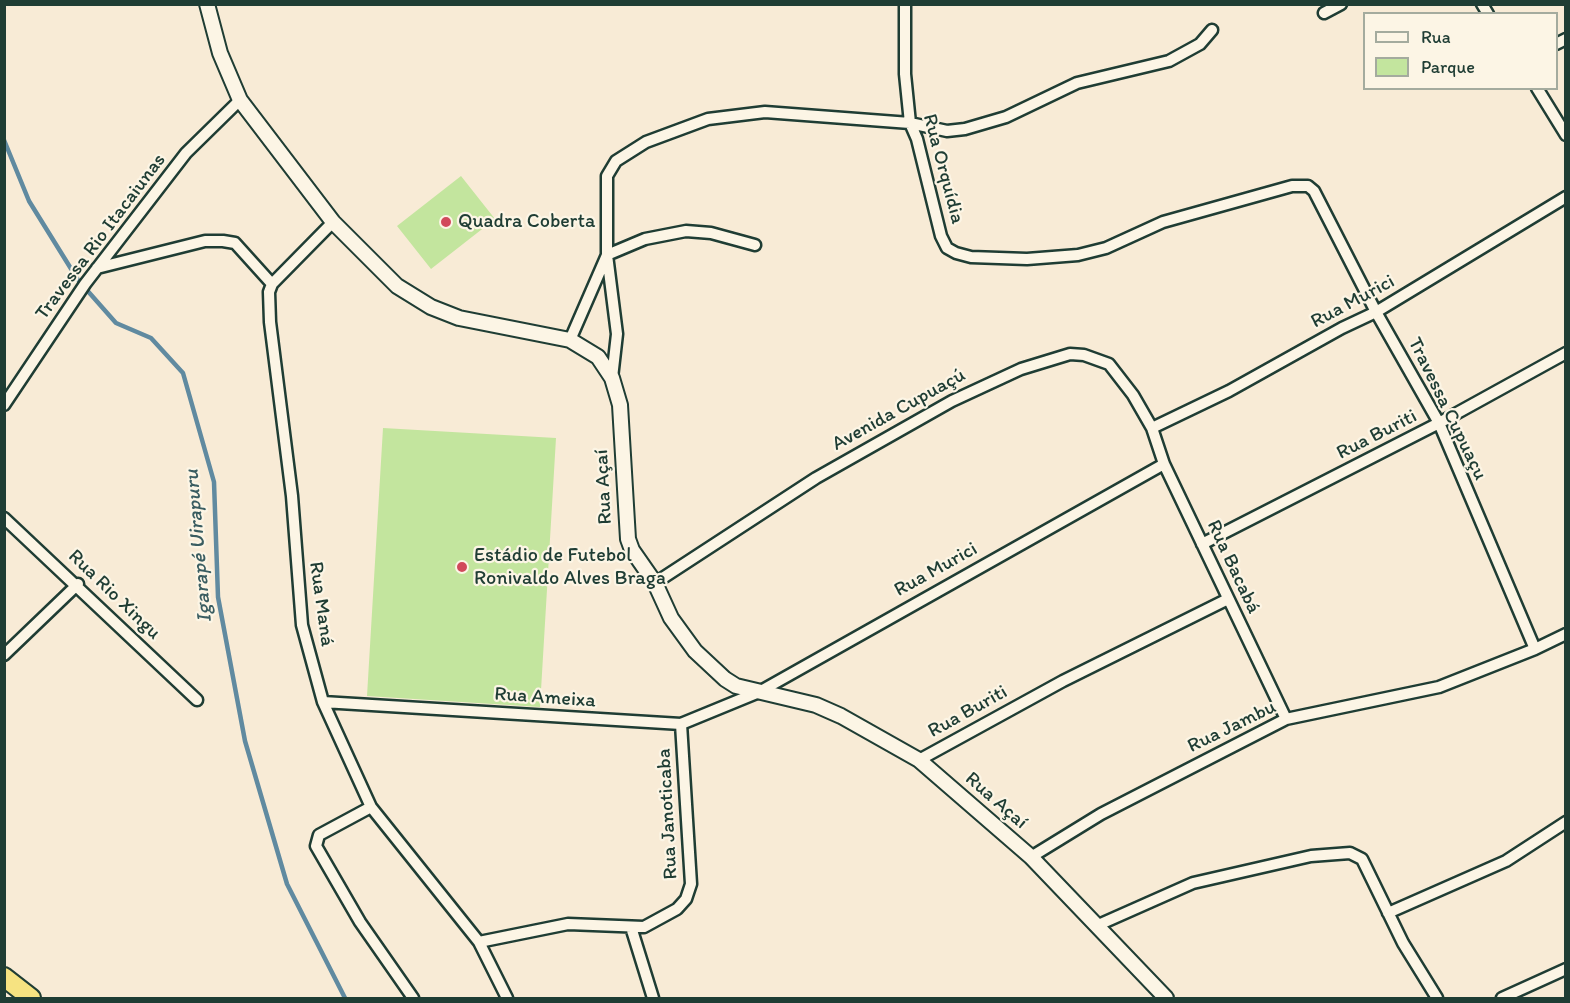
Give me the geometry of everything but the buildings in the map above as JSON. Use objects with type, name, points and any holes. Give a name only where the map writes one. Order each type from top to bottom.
[{"type":"highway","points":[[4,977],[32,999]]},
{"type":"street","points":[[97,268],[205,241],[222,241],[235,243],[272,284],[333,222],[240,100],[220,53],[207,4]]},
{"type":"street","name":"Rua Orquídia","points":[[905,4],[905,74],[910,123],[917,139],[941,236],[947,248],[956,253],[1027,259],[1078,255],[1106,248],[1163,222],[1292,186],[1308,186],[1314,191]]},
{"type":"street","points":[[1324,13],[1341,4]]},
{"type":"street","points":[[612,378],[617,334],[607,255],[607,176],[616,161],[655,137],[708,119],[765,112],[910,123],[947,131],[982,125],[1077,83],[1169,61],[1200,45],[1212,30]]},
{"type":"street","points":[[1538,90],[1566,135]]},
{"type":"street","name":"Travessa Rio Itacaiunas","points":[[4,405],[97,268],[186,153],[240,100]]},
{"type":"street","name":"Travessa Cupuaçu","points":[[1314,191],[1376,312],[1438,423],[1536,649]]},
{"type":"street","name":"Rua Murici","points":[[1152,428],[1229,391],[1342,328],[1376,312],[1566,196]]},
{"type":"street","name":"Rua Açaí","points":[[333,222],[397,286],[431,308],[459,318],[570,340],[598,357],[612,378],[620,405],[626,529],[632,550],[655,583],[671,618],[695,651],[724,679],[759,692],[816,705],[841,716],[919,760],[1031,857],[1167,999]]},
{"type":"street","points":[[570,340],[607,255],[645,238],[686,231],[711,233],[755,245]]},
{"type":"street","name":"Rua Maná","points":[[272,284],[268,303],[290,484],[302,625],[323,702],[372,807],[479,942],[507,999]]},
{"type":"street","name":"Avenida Cupuaçú","points":[[655,583],[816,478],[952,401],[1021,369],[1070,354],[1099,358],[1109,364],[1119,375],[1152,428]]},
{"type":"street","name":"Rua Buriti","points":[[1202,544],[1564,358]]},
{"type":"street","name":"Rua Bacabá","points":[[1152,428],[1164,464],[1286,719]]},
{"type":"street","name":"Rua Murici","points":[[759,692],[1164,464]]},
{"type":"street","name":"Rua Rio Xingu","points":[[4,518],[78,584],[197,700]]},
{"type":"street","points":[[5,654],[78,584]]},
{"type":"street","name":"Rua Buriti","points":[[919,760],[1063,681],[1228,599]]},
{"type":"street","name":"Rua Jambu","points":[[1031,857],[1101,814],[1286,719],[1439,687],[1536,649],[1566,634]]},
{"type":"street","name":"Rua Ameixa","points":[[323,702],[681,724],[759,692]]},
{"type":"street","name":"Rua Janoticaba","points":[[479,942],[568,924],[644,927],[677,909],[686,899],[691,884],[681,724]]},
{"type":"street","points":[[372,807],[319,836],[316,846],[360,921],[413,999]]},
{"type":"street","points":[[1388,913],[1506,861],[1566,822]]},
{"type":"street","points":[[1096,926],[1193,883],[1231,872],[1336,853],[1350,853],[1362,859],[1416,967],[1437,999]]},
{"type":"street","points":[[631,927],[653,999]]},
{"type":"street","points":[[1502,999],[1566,969]]},
{"type":"green space","name":"Quadra Coberta","points":[[461,176],[495,219],[431,269],[397,226]]},
{"type":"green space","name":"Estádio de Futebol Ronivaldo Alves Braga","points":[[383,428],[556,438],[540,707],[367,696]]},
{"type":"waterway","name":"Igarapé Uirapuru","points":[[4,140],[29,201],[78,280],[116,323],[151,338],[183,373],[214,482],[218,597],[245,741],[287,884],[345,998]]},
{"type":"place","name":"Quadra Coberta","points":[[446,222]]},
{"type":"place","name":"Estádio de Futebol Ronivaldo Alves Braga","points":[[462,567]]}]
